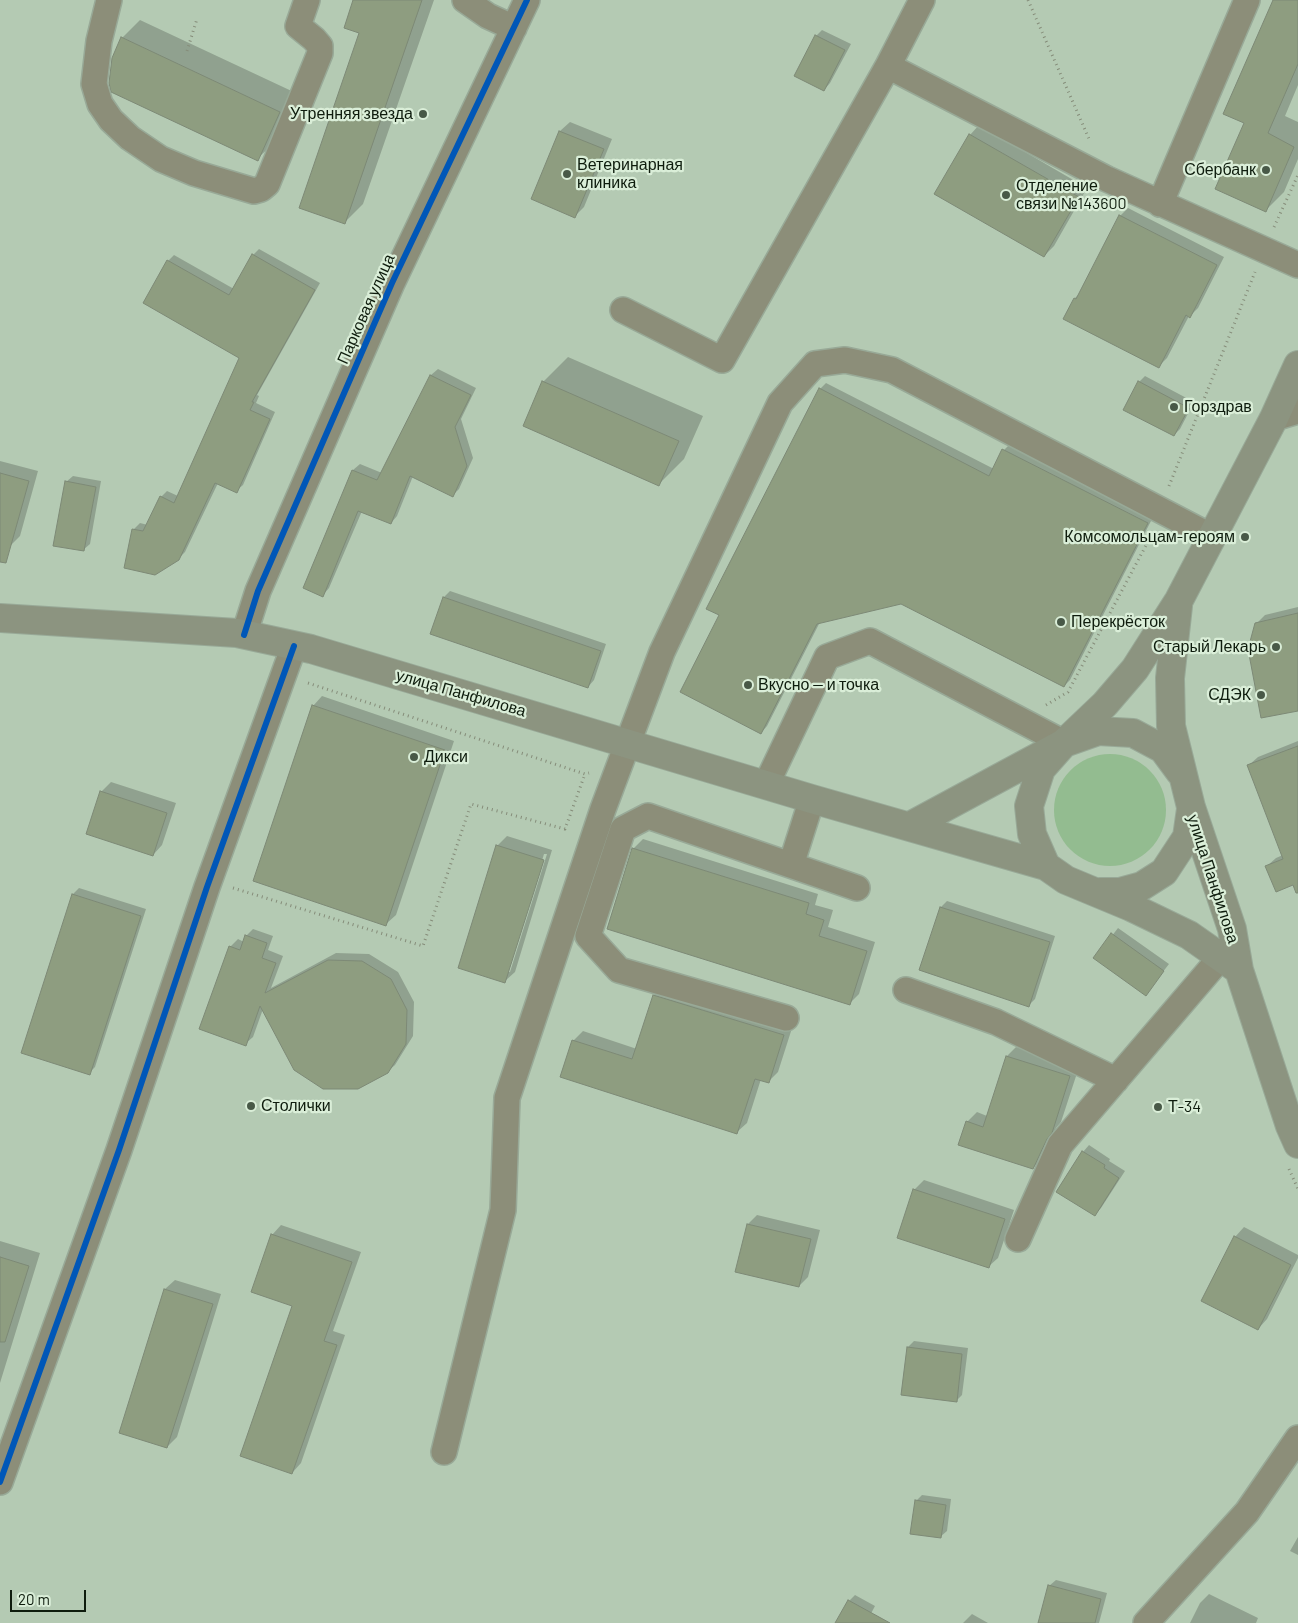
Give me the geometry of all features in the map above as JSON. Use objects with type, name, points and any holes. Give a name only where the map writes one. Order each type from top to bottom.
[{"type":"main road","points":[[1046,866],[1032,834],[1029,806],[1040,769],[1105,704],[1135,669],[1179,600],[1212,537],[1286,414],[1298,365]]},
{"type":"main road","points":[[1179,600],[1170,687],[1171,726],[1191,807]]},
{"type":"main road","name":"улица Панфилова","points":[[0,618],[244,635],[320,652],[625,754],[766,785],[1046,866],[1066,880],[1189,935],[1230,964]]},
{"type":"main road","points":[[910,826],[1064,743],[1098,731],[1132,733],[1163,749],[1184,777]]},
{"type":"main road","name":"улица Панфилова","points":[[1096,892],[1120,892],[1142,886],[1164,872],[1187,837],[1191,807]]},
{"type":"main road","name":"улица Панфилова","points":[[1191,807],[1232,929],[1230,964],[1293,1138]]},
{"type":"street","points":[[109,0],[98,41],[94,84],[100,104],[111,120],[130,138],[161,159],[194,173],[254,191],[261,189],[267,184],[320,53],[320,46],[298,26],[307,0]]},
{"type":"street","points":[[465,0],[488,16],[514,28]]},
{"type":"street","name":"Парковая улица","points":[[244,635],[258,591],[392,283],[527,0]]},
{"type":"street","points":[[623,310],[722,360],[888,66],[922,0]]},
{"type":"street","points":[[1160,204],[1246,0]]},
{"type":"street","points":[[888,66],[1160,204],[1298,265]]},
{"type":"street","points":[[444,1452],[503,1210],[507,1098],[603,809],[662,652],[780,403],[815,364],[845,360],[892,370],[1212,537]]},
{"type":"street","points":[[766,785],[827,657],[870,641],[1064,743]]},
{"type":"street","points":[[0,1482],[119,1150],[207,887],[294,646]]},
{"type":"street","points":[[790,865],[812,799]]},
{"type":"street","points":[[786,1018],[619,970],[588,936],[623,829],[648,816],[857,888]]},
{"type":"street","points":[[1018,1239],[1060,1145],[1116,1080],[1230,964]]},
{"type":"street","points":[[906,990],[996,1022],[1116,1080]]},
{"type":"street","points":[[1146,1623],[1248,1512],[1298,1438]]},
{"type":"path","points":[[1028,0],[1107,178]]},
{"type":"path","points":[[188,51],[197,19]]},
{"type":"path","points":[[1020,720],[1068,692],[1150,540],[1159,509],[1264,250],[1298,175]]},
{"type":"path","points":[[301,681],[585,774]]},
{"type":"path","points":[[207,887],[230,887],[423,946],[471,804],[565,829],[585,774],[625,754]]},
{"type":"path","points":[[1293,1138],[1298,1188]]},
{"type":"green space","points":[[1110,754],[1131,759],[1149,771],[1161,789],[1166,810],[1161,831],[1149,849],[1131,861],[1110,866],[1089,861],[1071,849],[1059,831],[1054,810],[1059,789],[1071,771],[1089,759]]},
{"type":"building","points":[[353,0],[422,0],[345,224],[299,208],[359,33],[344,28]]},
{"type":"building","points":[[1273,0],[1298,0],[1298,64],[1268,133],[1294,147],[1266,212],[1215,189],[1244,123],[1223,114]]},
{"type":"building","points":[[815,35],[845,50],[824,91],[794,76]]},
{"type":"building","points":[[121,37],[280,112],[258,161],[111,92],[109,83],[112,58]]},
{"type":"building","name":"Ветеринарная клиника","points":[[559,131],[604,149],[575,218],[531,199]]},
{"type":"building","name":"Отделение связи №143600","points":[[969,134],[1079,197],[1044,257],[934,194]]},
{"type":"building","points":[[1119,215],[1217,265],[1190,318],[1186,315],[1159,368],[1063,319],[1074,298],[1076,299]]},
{"type":"building","points":[[252,254],[315,290],[252,402],[254,402],[250,410],[270,419],[237,493],[215,483],[179,560],[155,575],[124,568],[132,529],[143,531],[160,496],[174,503],[239,358],[143,303],[167,260],[229,295]]},
{"type":"building","points":[[430,375],[471,395],[455,427],[467,466],[453,497],[410,476],[391,524],[358,511],[323,597],[303,588],[352,470],[377,480]]},
{"type":"building","points":[[542,381],[679,441],[659,486],[523,426]]},
{"type":"building","points":[[1138,381],[1189,408],[1174,436],[1123,410]]},
{"type":"building","points":[[819,388],[989,476],[1002,449],[1148,523],[1064,687],[901,604],[817,624],[761,734],[680,692],[719,615],[706,609]]},
{"type":"building","points":[[0,473],[29,481],[6,563],[0,562]]},
{"type":"building","points":[[65,481],[96,487],[84,551],[53,546]]},
{"type":"building","points":[[443,597],[601,651],[588,688],[430,634]]},
{"type":"building","points":[[1298,613],[1298,711],[1261,718],[1248,649],[1255,623]]},
{"type":"building","points":[[312,705],[445,750],[386,926],[253,881]]},
{"type":"building","points":[[1298,746],[1298,893],[1296,893],[1293,885],[1276,892],[1265,866],[1283,859],[1247,765]]},
{"type":"building","points":[[100,791],[167,813],[153,856],[86,834]]},
{"type":"building","points":[[496,845],[544,860],[505,983],[458,968]]},
{"type":"building","points":[[632,848],[809,903],[806,914],[824,920],[819,936],[867,951],[850,1005],[607,929]]},
{"type":"building","points":[[72,894],[141,916],[90,1075],[21,1053]]},
{"type":"building","points":[[940,907],[1050,942],[1029,1007],[919,970]]},
{"type":"building","points":[[1111,933],[1164,971],[1146,996],[1093,958]]},
{"type":"building","points":[[245,935],[267,943],[262,958],[276,963],[265,993],[328,960],[362,961],[391,979],[407,1010],[406,1044],[388,1073],[358,1089],[323,1089],[294,1070],[260,1006],[246,1046],[199,1029],[229,946],[240,950]]},
{"type":"building","points":[[653,995],[784,1035],[769,1083],[755,1079],[737,1134],[560,1077],[572,1040],[632,1059]]},
{"type":"building","points":[[1006,1056],[1070,1076],[1052,1133],[1047,1139],[1033,1169],[958,1145],[966,1121],[983,1127]]},
{"type":"building","points":[[1082,1151],[1105,1165],[1104,1168],[1119,1178],[1095,1216],[1056,1192]]},
{"type":"building","points":[[913,1189],[1005,1219],[989,1268],[897,1238]]},
{"type":"building","points":[[747,1224],[811,1239],[799,1287],[735,1272]]},
{"type":"building","points":[[271,1234],[352,1262],[324,1341],[337,1345],[292,1474],[240,1456],[292,1306],[251,1292]]},
{"type":"building","points":[[1234,1236],[1291,1265],[1258,1330],[1201,1301]]},
{"type":"building","points":[[0,1257],[29,1266],[5,1342],[0,1342]]},
{"type":"building","points":[[164,1289],[213,1304],[167,1448],[119,1433]]},
{"type":"building","points":[[907,1347],[962,1354],[957,1402],[901,1395]]},
{"type":"building","points":[[915,1500],[946,1505],[941,1538],[910,1534]]},
{"type":"building","points":[[1048,1585],[1101,1599],[1095,1623],[1038,1623]]},
{"type":"building","points":[[848,1600],[890,1623],[835,1623]]},
{"type":"cycle path","points":[[244,635],[258,591],[392,283],[527,0]]},
{"type":"cycle path","points":[[0,1482],[119,1150],[207,887],[294,646]]},
{"type":"place","name":"Утренняя звезда","points":[[423,114]]},
{"type":"place","name":"Сбербанк","points":[[1266,170]]},
{"type":"place","name":"Ветеринарная клиника","points":[[567,174]]},
{"type":"place","name":"Отделение связи №143600","points":[[1006,195]]},
{"type":"place","name":"Горздрав","points":[[1174,407]]},
{"type":"place","name":"Комсомольцам-героям","points":[[1245,537]]},
{"type":"place","name":"Перекрёсток","points":[[1061,622]]},
{"type":"place","name":"Старый Лекарь","points":[[1276,647]]},
{"type":"place","name":"Вкусно — и точка","points":[[748,685]]},
{"type":"place","name":"СДЭК","points":[[1261,695]]},
{"type":"place","name":"Дикси","points":[[414,757]]},
{"type":"place","name":"Столички","points":[[251,1106]]},
{"type":"place","name":"Т-34","points":[[1158,1107]]}]
